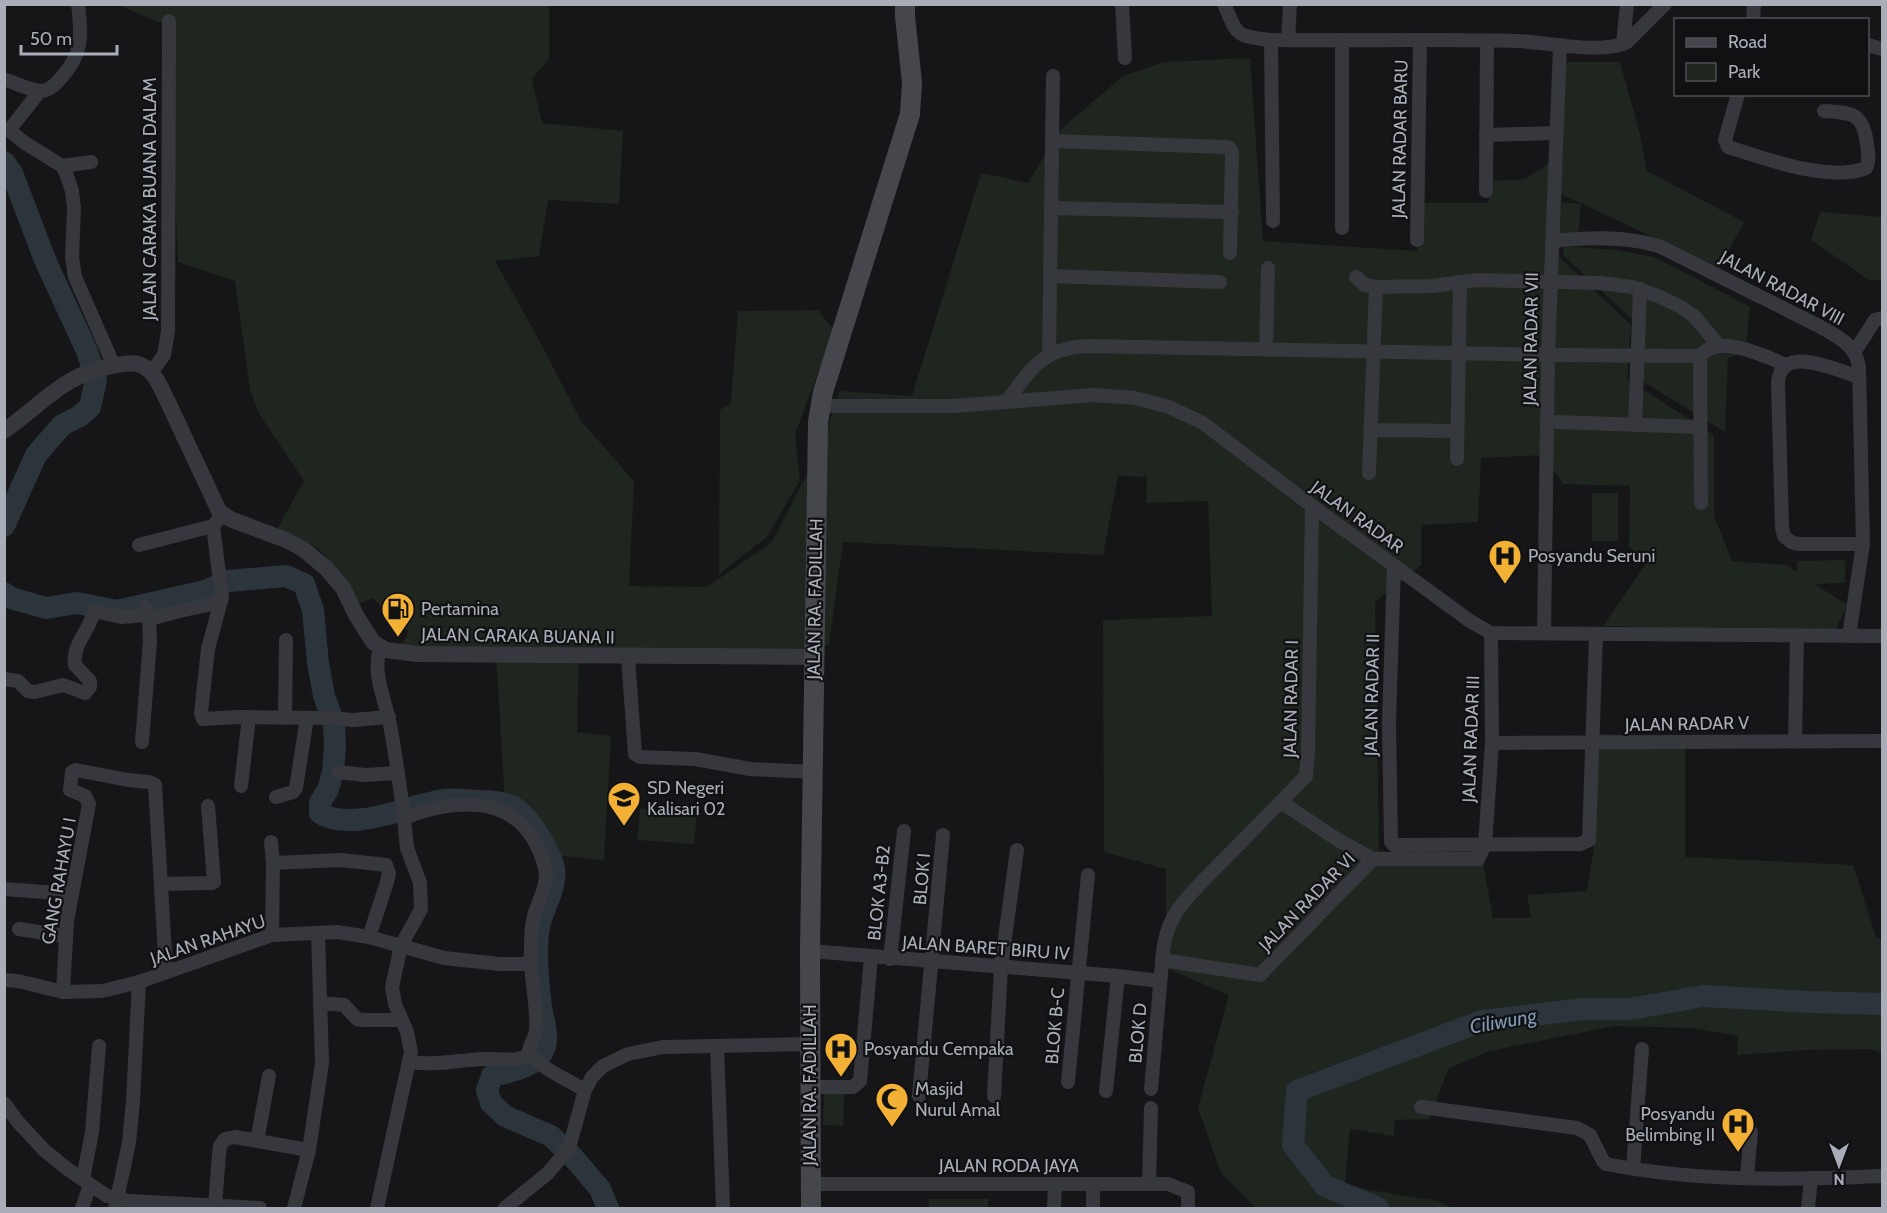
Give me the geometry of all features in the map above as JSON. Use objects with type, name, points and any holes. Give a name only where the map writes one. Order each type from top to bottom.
[{"type":"main road","name":"JALAN RA. FADILLAH","points":[[811,1209],[810,951],[819,406],[910,114],[912,82],[905,4]]},
{"type":"street","points":[[78,4],[80,27],[76,57],[71,67],[10,129],[25,143],[62,166],[72,191],[74,208],[72,258],[75,277],[110,366]]},
{"type":"street","points":[[1122,4],[1125,57]]},
{"type":"street","name":"JALAN RADAR BARU","points":[[1224,4],[1237,32],[1247,37],[1271,40],[1487,41],[1602,47],[1623,44]]},
{"type":"street","points":[[1288,40],[1290,4]]},
{"type":"street","points":[[1623,44],[1627,4]]},
{"type":"street","points":[[1623,44],[1643,28],[1665,4]]},
{"type":"street","name":"JALAN CARAKA BUANA DALAM","points":[[151,373],[164,355],[168,331],[169,21]]},
{"type":"street","points":[[1271,40],[1273,221]]},
{"type":"street","points":[[1342,40],[1342,228]]},
{"type":"street","name":"JALAN RADAR BARU","points":[[1417,240],[1420,40]]},
{"type":"street","points":[[1486,190],[1487,41]]},
{"type":"street","name":"JALAN RADAR VII","points":[[1544,633],[1548,355],[1560,45]]},
{"type":"street","points":[[1049,354],[1053,76]]},
{"type":"street","points":[[4,79],[47,89]]},
{"type":"street","points":[[1737,96],[1725,140],[1728,147],[1802,170],[1843,171],[1866,168],[1868,155],[1865,130],[1861,121],[1851,114],[1824,111]]},
{"type":"street","points":[[1486,135],[1556,134]]},
{"type":"street","points":[[1052,141],[1229,148],[1232,153],[1230,253]]},
{"type":"street","points":[[62,166],[91,162]]},
{"type":"street","points":[[1051,208],[1232,212]]},
{"type":"street","name":"JALAN RADAR VIII","points":[[1552,241],[1618,238],[1659,246],[1816,325],[1842,340],[1855,351]]},
{"type":"street","points":[[1266,350],[1268,268]]},
{"type":"street","points":[[1050,276],[1220,282]]},
{"type":"street","points":[[1356,277],[1365,285],[1376,287],[1422,286],[1478,280],[1616,284],[1640,289],[1670,301],[1695,317],[1719,346]]},
{"type":"street","points":[[1457,459],[1460,282]]},
{"type":"street","points":[[1369,473],[1376,287]]},
{"type":"street","points":[[1635,424],[1640,289]]},
{"type":"street","points":[[1849,636],[1863,544],[1859,361],[1855,351],[1875,320],[1882,318]]},
{"type":"street","points":[[1006,402],[1032,369],[1049,354],[1064,348],[1086,346],[1459,354],[1700,356],[1719,346],[1737,348],[1786,365]]},
{"type":"street","points":[[1700,356],[1701,503]]},
{"type":"street","points":[[1859,377],[1800,361],[1786,365],[1779,373],[1778,383],[1784,536],[1798,544],[1863,544]]},
{"type":"street","points":[[4,431],[52,391],[86,372],[137,363],[143,366],[151,373],[167,400],[215,507],[222,600],[207,649],[202,716],[205,719],[388,717]]},
{"type":"street","name":"JALAN RADAR","points":[[819,406],[915,407],[1094,395],[1135,398],[1168,407],[1203,423],[1394,566],[1470,621],[1491,633]]},
{"type":"street","points":[[1556,422],[1700,428]]},
{"type":"street","points":[[1371,430],[1457,431]]},
{"type":"street","name":"JALAN RADAR I","points":[[1160,981],[1167,929],[1175,913],[1197,887],[1303,780],[1308,762],[1312,506]]},
{"type":"street","points":[[139,545],[217,520],[286,540],[316,558],[342,588],[366,632],[380,647],[376,659],[379,690],[388,717],[407,848],[420,883],[422,902],[418,918],[401,946],[392,987],[394,1004],[410,1041],[411,1052],[377,1209]]},
{"type":"street","name":"JALAN RADAR II","points":[[1394,566],[1389,721],[1391,842],[1394,845],[1485,844]]},
{"type":"street","points":[[4,679],[18,681],[28,691],[34,692],[63,685],[85,693],[90,687],[90,681],[75,665],[75,651],[78,641],[91,624],[94,611],[121,617],[184,609],[222,600]]},
{"type":"street","points":[[142,742],[150,641],[147,614]]},
{"type":"street","points":[[1491,633],[1882,636]]},
{"type":"street","name":"JALAN RADAR III","points":[[1485,844],[1492,743],[1491,633]]},
{"type":"street","points":[[1281,802],[1338,840],[1373,859],[1476,860],[1485,844],[1583,843],[1590,837],[1596,634]]},
{"type":"street","points":[[1795,740],[1797,636]]},
{"type":"street","points":[[285,718],[286,640]]},
{"type":"street","name":"JALAN CARAKA BUANA II","points":[[380,647],[395,652],[417,654],[814,657]]},
{"type":"street","points":[[628,657],[635,754],[640,757],[695,759],[750,769],[813,772]]},
{"type":"street","points":[[241,786],[249,717]]},
{"type":"street","points":[[276,797],[293,792],[296,788],[307,718]]},
{"type":"street","name":"JALAN RADAR V","points":[[1492,743],[1882,741]]},
{"type":"street","name":"GANG RAHAYU I","points":[[63,992],[65,936],[89,804],[86,796],[71,792],[70,784],[74,771],[149,782],[155,785],[161,884]]},
{"type":"street","points":[[338,772],[365,775],[397,773]]},
{"type":"street","points":[[403,814],[451,804],[494,808],[516,818],[531,836],[542,857],[546,878],[534,916],[530,964],[536,1031],[529,1048],[534,1059]]},
{"type":"street","points":[[166,972],[161,884],[214,882],[208,806]]},
{"type":"street","name":"BLOK A3-B2","points":[[890,959],[904,831]]},
{"type":"street","name":"BLOK I","points":[[919,1096],[943,836]]},
{"type":"street","points":[[271,842],[272,935]]},
{"type":"street","points":[[994,1096],[1001,967],[1017,850]]},
{"type":"street","name":"JALAN RADAR VI","points":[[1162,960],[1260,975],[1373,859]]},
{"type":"street","points":[[273,863],[341,860],[386,864],[387,882],[369,937]]},
{"type":"street","name":"BLOK B-C","points":[[1068,1082],[1088,875]]},
{"type":"street","points":[[4,889],[71,894]]},
{"type":"street","points":[[19,929],[65,936]]},
{"type":"street","name":"JALAN RAHAYU","points":[[4,980],[18,981],[63,992],[90,993],[139,982],[272,935],[337,932],[369,937],[450,959],[500,964],[530,964]]},
{"type":"street","points":[[294,1209],[309,1150],[323,1052],[318,934]]},
{"type":"street","name":"JALAN BARET BIRU IV","points":[[810,951],[1160,981]]},
{"type":"street","points":[[810,1087],[853,1087],[860,1081],[871,957]]},
{"type":"street","points":[[1106,1091],[1118,976]]},
{"type":"street","name":"BLOK D","points":[[1151,1089],[1160,981]]},
{"type":"street","points":[[116,1203],[129,1143],[134,1101],[139,982]]},
{"type":"street","points":[[320,1004],[344,1005],[357,1018],[363,1020],[402,1020]]},
{"type":"street","points":[[505,1209],[533,1187],[565,1154],[585,1090],[592,1077],[603,1066],[628,1054],[663,1047],[810,1044]]},
{"type":"street","points":[[82,1209],[92,1132],[99,1046]]},
{"type":"street","points":[[717,1046],[723,1209]]},
{"type":"street","points":[[1633,1168],[1642,1049]]},
{"type":"street","points":[[409,1062],[434,1065],[484,1059],[534,1059],[585,1090]]},
{"type":"street","points":[[257,1141],[269,1076]]},
{"type":"street","points":[[4,1103],[44,1150],[116,1203],[130,1201],[260,1209]]},
{"type":"street","points":[[1421,1107],[1587,1131],[1606,1164],[1694,1176],[1811,1178],[1882,1176]]},
{"type":"street","points":[[1149,1184],[1150,1108]]},
{"type":"street","points":[[1747,1177],[1751,1132]]},
{"type":"street","points":[[214,1206],[219,1154],[222,1142],[231,1136],[309,1150]]},
{"type":"street","points":[[1808,1209],[1811,1178]]},
{"type":"street","name":"JALAN RODA JAYA","points":[[811,1184],[1168,1184],[1186,1189],[1189,1193],[1188,1209]]},
{"type":"street","points":[[1054,1209],[1055,1184]]},
{"type":"street","points":[[1093,1184],[1093,1209]]},
{"type":"green space","points":[[118,5],[549,5],[549,59],[532,79],[542,123],[623,131],[619,204],[548,200],[539,256],[495,261],[581,421],[634,481],[629,586],[707,587],[772,542],[820,449],[840,391],[912,396],[981,173],[1028,183],[1059,131],[1123,76],[1164,62],[1250,58],[1263,241],[1417,251],[1421,203],[1488,203],[1494,181],[1525,179],[1563,154],[1564,62],[1620,62],[1640,134],[1647,171],[1744,222],[1719,268],[1557,192],[1555,253],[1631,325],[1627,379],[1714,435],[1714,516],[1732,561],[1787,565],[1797,572],[1797,561],[1845,560],[1845,583],[1815,584],[1847,605],[1835,631],[1603,626],[1648,561],[1629,547],[1630,486],[1563,484],[1543,455],[1481,458],[1478,522],[1421,525],[1421,565],[1375,602],[1379,851],[1482,857],[1493,918],[1531,918],[1527,895],[1587,891],[1594,846],[1598,734],[1685,737],[1685,857],[1853,865],[1876,937],[1882,941],[1882,1053],[1870,1049],[1737,1055],[1738,1036],[1690,1028],[1615,1026],[1489,1051],[1448,1069],[1430,1119],[1395,1120],[1394,1136],[1350,1129],[1345,1186],[1438,1201],[1452,1208],[1256,1208],[1221,1173],[1198,1108],[1229,995],[1166,968],[1166,869],[1104,852],[1103,620],[1212,616],[1208,501],[1146,503],[1147,477],[1118,476],[1103,555],[843,542],[829,645],[742,658],[579,653],[577,732],[611,736],[604,860],[552,855],[528,818],[505,802],[496,654],[401,647],[409,631],[372,598],[355,605],[347,581],[319,549],[277,529],[304,481],[258,412],[250,389],[235,281],[178,262],[168,26]]},
{"type":"green space","points":[[1561,202],[1581,204],[1578,236],[1559,235]]},
{"type":"green space","points":[[1820,212],[1882,217],[1882,280],[1869,280],[1811,240]]},
{"type":"green space","points":[[1564,246],[1617,250],[1655,257],[1750,307],[1745,352],[1728,358],[1725,432],[1634,376],[1637,324],[1563,255]]},
{"type":"green space","points":[[818,310],[834,330],[795,434],[800,480],[767,537],[719,574],[720,410],[731,402],[738,311]]},
{"type":"green space","points":[[1592,493],[1618,493],[1618,541],[1592,541]]},
{"type":"green space","points":[[640,809],[697,814],[694,844],[637,840]]},
{"type":"green space","points":[[824,1093],[844,1094],[843,1126],[823,1125]]},
{"type":"green space","points":[[929,1199],[988,1199],[988,1208],[929,1208]]},
{"type":"waterway","points":[[4,162],[12,173],[45,260],[87,351],[96,380],[90,407],[80,416],[62,425],[36,455],[4,526]]},
{"type":"waterway","points":[[4,593],[11,598],[46,608],[77,603],[117,611],[205,591],[228,581],[286,576],[304,584],[313,610],[324,696],[334,723],[333,772],[328,789],[320,803],[320,813],[348,820],[381,816],[448,799],[496,802],[511,806],[524,815],[547,849],[555,876],[539,925],[537,948],[539,985],[546,1034],[545,1047],[541,1055],[527,1066],[492,1076],[487,1090],[491,1103],[505,1116],[551,1136],[572,1156],[600,1189],[608,1208]]},
{"type":"waterway","name":"Ciliwung","points":[[1378,1208],[1325,1186],[1293,1145],[1297,1091],[1482,1021],[1584,1009],[1630,1009],[1703,996],[1882,1004]]},
{"type":"place","name":"Posyandu Seruni","points":[[1505,585]]},
{"type":"place","name":"Pertamina","points":[[398,638]]},
{"type":"place","name":"SD Negeri Kalisari 02","points":[[624,827]]},
{"type":"place","name":"Posyandu Cempaka","points":[[841,1078]]},
{"type":"place","name":"Masjid Nurul Amal","points":[[892,1128]]},
{"type":"place","name":"Posyandu Belimbing II","points":[[1738,1153]]}]
